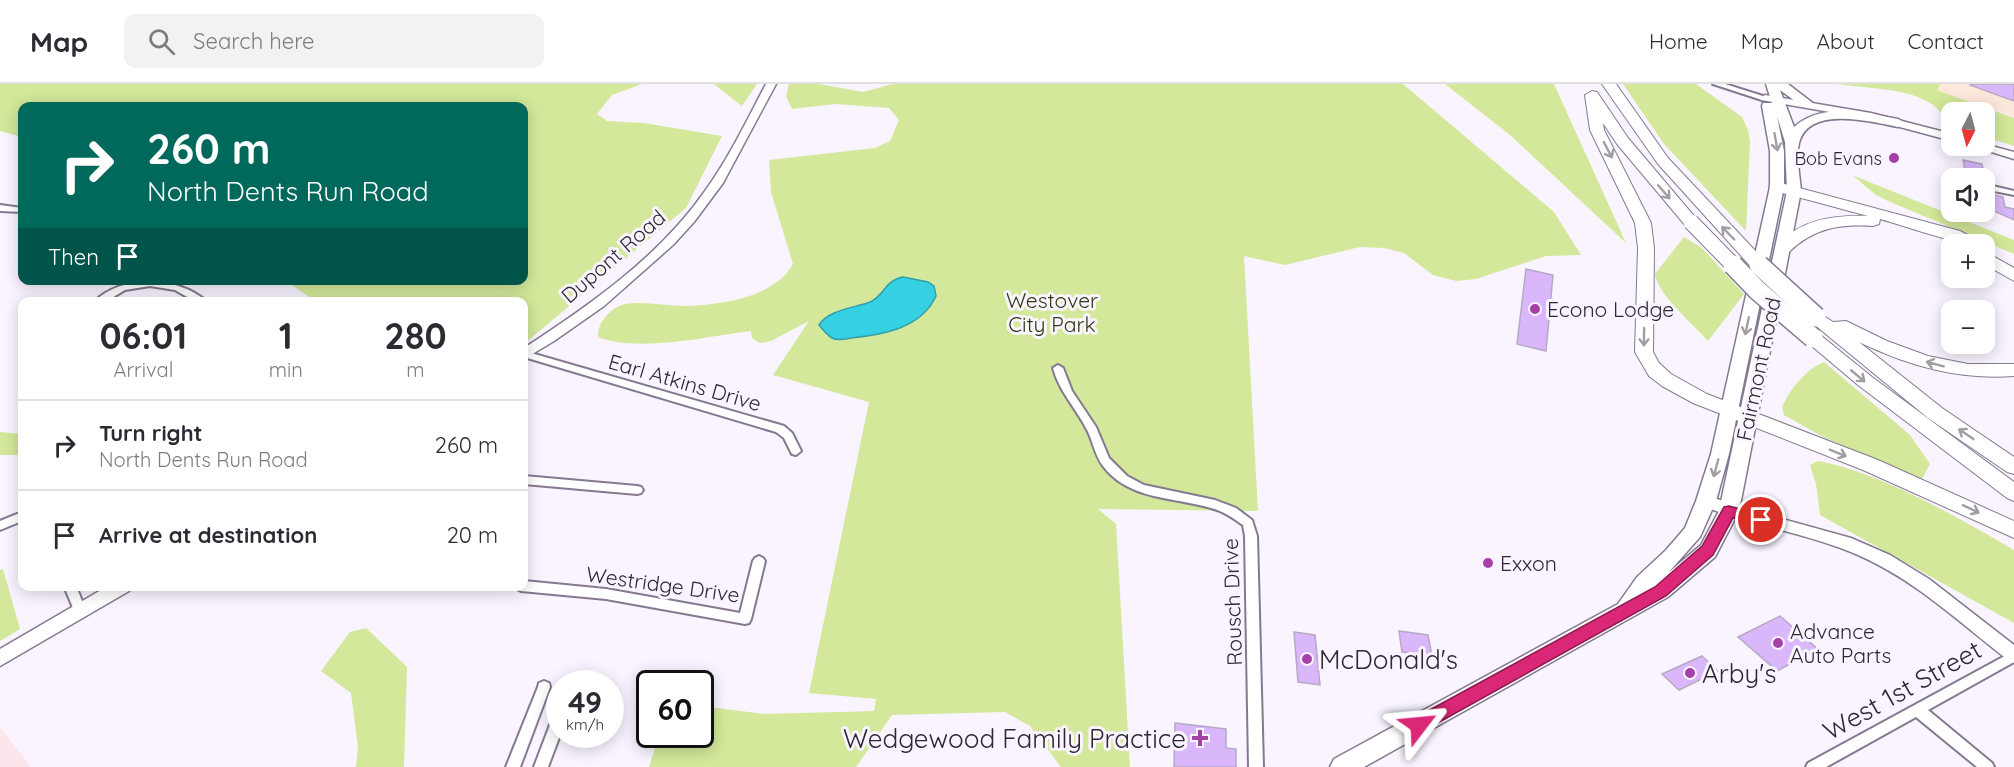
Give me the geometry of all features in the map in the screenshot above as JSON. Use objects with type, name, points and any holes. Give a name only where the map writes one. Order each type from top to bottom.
[{"type":"highway","points":[[1609,84],[1663,161],[1759,265],[1935,413],[2014,467]]},
{"type":"highway","points":[[1589,89],[1622,141],[1690,222],[1749,282],[1865,381],[2014,493]]},
{"type":"highway","points":[[1589,89],[1597,130],[1643,223],[1646,248],[1644,352],[1648,365],[1672,384],[1738,414],[1784,430],[1928,490],[2014,530]]},
{"type":"highway","points":[[1777,190],[1954,234]]},
{"type":"highway","points":[[1793,194],[1941,236]]},
{"type":"highway","points":[[1784,249],[1798,232],[1841,220],[1873,221],[1930,232]]},
{"type":"highway","points":[[1995,255],[2014,267]]},
{"type":"highway","points":[[1995,263],[2014,276]]},
{"type":"highway","points":[[1818,314],[1871,342],[1908,357],[1947,368],[1991,373],[2014,370]]},
{"type":"main road","name":"Fairmont Road","points":[[1342,767],[1661,591],[1708,551],[1729,511],[1738,414],[1777,190],[1778,151],[1768,94],[1772,84]]},
{"type":"main road","points":[[1780,84],[1808,104]]},
{"type":"main road","name":"Fairmont Road","points":[[1625,610],[1644,583],[1672,556],[1693,531],[1738,414],[1784,249],[1793,194],[1792,142],[1768,94]]},
{"type":"main road","points":[[1792,142],[1798,127],[1822,117],[1848,117],[1898,123]]},
{"type":"street","name":"Dupont Road","points":[[528,351],[624,282],[686,222],[723,174],[771,84]]},
{"type":"street","points":[[1717,84],[1898,123],[1941,135]]},
{"type":"street","points":[[1995,151],[2014,156]]},
{"type":"street","points":[[1995,189],[2014,193]]},
{"type":"street","points":[[0,208],[18,210]]},
{"type":"street","points":[[105,297],[117,289],[136,285]]},
{"type":"street","points":[[153,285],[176,287],[194,297]]},
{"type":"street","name":"Earl Atkins Drive","points":[[536,346],[552,362]]},
{"type":"street","name":"Earl Atkins Drive","points":[[528,356],[780,429],[788,436],[796,451]]},
{"type":"street","name":"Rousch Drive","points":[[1058,368],[1061,385],[1090,426],[1102,457],[1123,480],[1142,490],[1168,497],[1221,504],[1248,523],[1251,536],[1256,767]]},
{"type":"street","points":[[528,480],[637,490]]},
{"type":"street","points":[[1706,501],[1729,511],[1831,539],[1889,563],[1917,580],[2014,656]]},
{"type":"street","points":[[0,526],[18,518]]},
{"type":"street","name":"Westridge Drive","points":[[528,587],[606,594],[745,619],[759,561]]},
{"type":"street","points":[[72,591],[80,611]]},
{"type":"street","points":[[0,658],[114,591]]},
{"type":"street","name":"West 1st Street","points":[[1813,767],[2014,656]]},
{"type":"street","points":[[513,767],[544,687]]},
{"type":"street","points":[[1918,710],[1987,767]]},
{"type":"street","points":[[541,767],[548,748]]},
{"type":"shaded area","points":[[1941,84],[2014,84],[2014,117],[1995,110],[1995,102],[1971,102],[1937,90]]},
{"type":"shaded area","points":[[0,727],[31,767],[0,767]]},
{"type":"green space","points":[[0,84],[642,84],[612,95],[597,114],[607,121],[644,123],[722,136],[686,208],[528,341],[528,297],[309,297],[292,285],[528,285],[528,102],[18,102],[18,136],[0,131]]},
{"type":"green space","points":[[714,84],[757,84],[742,106]]},
{"type":"green space","name":"Westover City Park","points":[[789,84],[819,84],[863,92],[893,84],[1403,84],[1554,212],[1581,255],[1546,256],[1476,279],[1456,281],[1433,275],[1404,253],[1384,248],[1360,247],[1285,265],[1244,256],[1258,511],[1098,509],[1116,524],[1130,767],[1061,767],[1030,726],[1005,712],[892,715],[856,767],[649,767],[655,748],[714,748],[714,708],[764,714],[874,711],[876,699],[809,693],[869,402],[773,375],[809,321],[771,341],[760,343],[752,338],[751,331],[674,342],[633,344],[598,337],[600,326],[606,316],[615,308],[625,304],[685,306],[714,304],[745,297],[773,285],[793,264],[771,192],[769,160],[875,148],[890,141],[899,120],[889,108],[835,104],[792,109],[786,96]]},
{"type":"green space","points":[[1445,84],[1554,84],[1626,243],[1510,135]]},
{"type":"green space","points":[[1623,84],[1696,84],[1742,117],[1750,141],[1746,231],[1664,144]]},
{"type":"green space","points":[[1837,84],[1941,84],[1937,90],[1970,102],[1941,102],[1941,114],[1933,105],[1923,99],[1886,90]]},
{"type":"green space","points":[[1995,111],[2014,118],[2014,146],[1995,140]]},
{"type":"green space","points":[[1852,175],[1941,211],[1941,222],[1969,222],[2014,240],[2014,254],[1995,246],[1995,234],[1966,234],[1876,195]]},
{"type":"green space","points":[[1684,237],[1702,248],[1744,294],[1708,341],[1669,300],[1657,282],[1655,274]]},
{"type":"green space","points":[[1824,362],[1910,435],[1930,464],[1922,479],[1823,437],[1784,415],[1782,407],[1789,393],[1811,369]]},
{"type":"green space","points":[[0,432],[18,434],[18,455],[0,455]]},
{"type":"green space","points":[[1818,461],[1868,475],[1893,486],[2014,550],[2014,623],[1820,515],[1816,484],[1810,465]]},
{"type":"green space","points":[[3,569],[20,629],[0,641],[0,570]]},
{"type":"green space","points":[[366,628],[407,667],[404,767],[356,767],[358,747],[351,693],[321,671],[350,632]]},
{"type":"water","points":[[903,277],[928,282],[934,286],[936,296],[921,316],[910,323],[875,335],[839,340],[830,337],[819,325],[835,313],[870,302],[879,296],[892,281]]},
{"type":"building","points":[[2014,84],[2014,101],[1970,85]]},
{"type":"building","points":[[1963,160],[1982,164],[1983,168],[1964,168]]},
{"type":"building","points":[[1995,195],[2003,197],[2005,207],[2014,209],[2014,220],[1995,211]]},
{"type":"building","name":"Econo Lodge","points":[[1526,269],[1553,275],[1546,351],[1517,344]]},
{"type":"building","name":"Advance Auto Parts","points":[[1780,616],[1818,649],[1777,671],[1738,637]]},
{"type":"building","points":[[1399,631],[1428,635],[1432,656],[1402,652]]},
{"type":"building","name":"McDonald's","points":[[1294,632],[1315,635],[1320,685],[1298,682]]},
{"type":"building","name":"Arby's","points":[[1702,656],[1718,671],[1679,690],[1662,674]]},
{"type":"building","name":"Wedgewood Family Practice","points":[[1175,723],[1226,729],[1226,748],[1236,749],[1236,767],[1174,767]]},
{"type":"place","name":"Bob Evans","points":[[1894,158]]},
{"type":"place","name":"Econo Lodge","points":[[1535,309]]},
{"type":"place","name":"Exxon","points":[[1488,563]]},
{"type":"place","name":"Advance Auto Parts","points":[[1778,643]]},
{"type":"place","name":"McDonald's","points":[[1307,659]]},
{"type":"place","name":"Arby's","points":[[1690,673]]},
{"type":"place","name":"Wedgewood Family Practice","points":[[1200,738]]},
{"type":"route","points":[[1419,725],[1547,652],[1661,591],[1708,551],[1729,511],[1761,520]]}]
